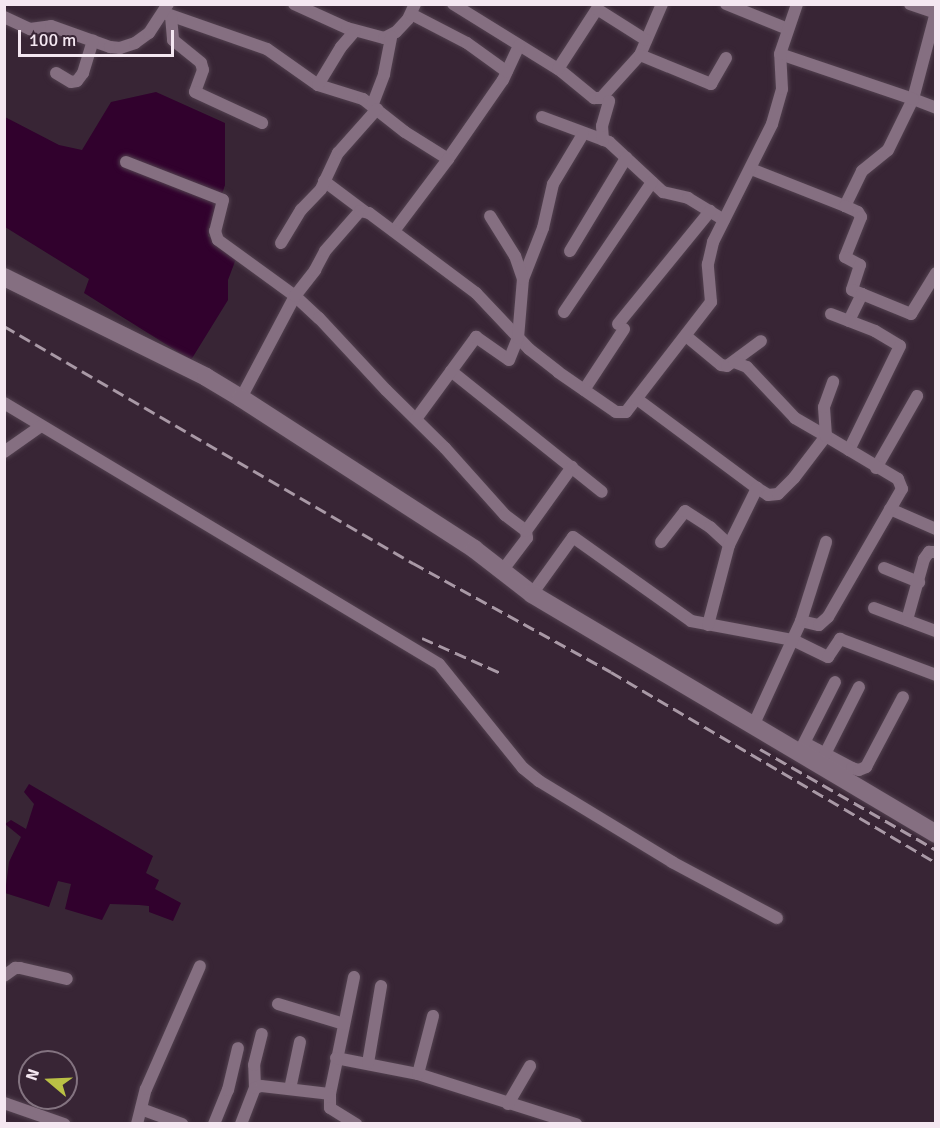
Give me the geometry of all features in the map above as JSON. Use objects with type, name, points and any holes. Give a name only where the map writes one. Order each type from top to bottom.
[{"type":"street","points":[[294,4],[356,31],[384,38],[391,37]]},
{"type":"street","points":[[453,4],[558,69],[594,98],[601,98],[640,55],[661,5]]},
{"type":"street","points":[[726,4],[788,29]]},
{"type":"street","points":[[324,181],[476,293],[518,338],[558,372],[621,414],[626,412],[637,399],[711,302],[708,264],[713,242],[766,141],[782,89],[780,54],[797,4]]},
{"type":"street","points":[[845,206],[862,171],[888,150],[913,99],[935,12],[910,4]]},
{"type":"street","points":[[282,243],[301,210],[324,181],[338,153],[374,107],[384,75],[391,37],[413,9],[467,43],[507,72]]},
{"type":"street","points":[[558,69],[597,9],[646,40]]},
{"type":"street","points":[[168,11],[267,50],[318,85],[336,89],[374,107],[405,132],[448,159]]},
{"type":"street","points":[[4,17],[30,29],[51,26],[110,47],[129,45],[149,33],[168,11]]},
{"type":"street","points":[[168,11],[173,40],[201,63],[203,70],[195,92],[262,123]]},
{"type":"street","points":[[318,85],[341,47],[356,31]]},
{"type":"street","points":[[56,73],[71,82],[77,81],[83,73],[93,41]]},
{"type":"street","points":[[394,231],[448,159],[507,72],[519,45]]},
{"type":"street","points":[[780,54],[936,108]]},
{"type":"street","points":[[640,55],[711,84],[726,58]]},
{"type":"street","points":[[603,140],[602,126],[609,101]]},
{"type":"street","points":[[542,117],[614,145],[663,192],[688,198],[724,220]]},
{"type":"street","points":[[416,419],[476,337],[509,360],[518,338],[523,279],[543,228],[553,184],[583,134]]},
{"type":"street","points":[[570,250],[626,158]]},
{"type":"street","points":[[126,162],[221,197],[224,203],[215,231],[218,240],[295,296],[348,347],[506,515],[526,531]]},
{"type":"street","points":[[751,169],[858,212],[861,217],[845,256],[860,265],[852,290],[911,314],[936,273]]},
{"type":"street","points":[[564,312],[652,182]]},
{"type":"street","points":[[241,398],[295,296],[315,270],[325,251],[357,212],[364,211]]},
{"type":"street","points":[[584,390],[621,327],[710,211]]},
{"type":"street","points":[[490,216],[515,255],[523,279]]},
{"type":"street","points":[[693,235],[713,242]]},
{"type":"street","points":[[4,277],[206,377],[474,549],[532,594],[753,726],[802,748],[936,834]]},
{"type":"street","points":[[849,321],[862,294]]},
{"type":"street","points":[[831,314],[875,331],[899,343],[900,346],[849,450]]},
{"type":"street","points":[[686,336],[721,365],[734,363],[747,367],[795,418],[901,481],[902,489],[822,624],[801,621]]},
{"type":"street","points":[[734,363],[761,341]]},
{"type":"street","points":[[451,371],[603,492]]},
{"type":"street","points":[[637,399],[757,488],[768,495],[778,495],[826,436],[825,407],[833,382]]},
{"type":"street","points":[[876,468],[917,396]]},
{"type":"street","points":[[4,403],[439,664],[523,768],[539,781],[672,862],[777,918]]},
{"type":"street","points":[[4,452],[41,426]]},
{"type":"street","points":[[502,571],[526,538],[526,531],[572,467]]},
{"type":"street","points":[[708,625],[729,545],[757,488]]},
{"type":"street","points":[[890,509],[936,529]]},
{"type":"street","points":[[661,542],[685,511],[710,527],[729,545]]},
{"type":"street","points":[[532,594],[573,537],[691,621],[793,640],[828,657],[837,640],[843,639],[936,675]]},
{"type":"street","points":[[753,726],[801,621],[826,542]]},
{"type":"street","points":[[907,620],[926,555],[936,552]]},
{"type":"street","points":[[884,568],[919,582]]},
{"type":"street","points":[[874,608],[936,631]]},
{"type":"street","points":[[802,748],[836,682]]},
{"type":"street","points":[[825,754],[859,687]]},
{"type":"street","points":[[802,748],[825,754],[852,768],[859,770],[867,767],[903,697]]},
{"type":"street","points":[[137,1124],[146,1089],[200,966]]},
{"type":"street","points":[[4,976],[9,971],[21,968],[67,979]]},
{"type":"street","points":[[354,977],[336,1058],[330,1108],[356,1124]]},
{"type":"street","points":[[368,1064],[381,986]]},
{"type":"street","points":[[278,1004],[344,1024]]},
{"type":"street","points":[[418,1074],[433,1016]]},
{"type":"street","points":[[241,1124],[255,1088],[254,1065],[262,1034]]},
{"type":"street","points":[[290,1089],[300,1042]]},
{"type":"street","points":[[214,1124],[228,1090],[238,1048]]},
{"type":"street","points":[[336,1058],[418,1074],[576,1124]]},
{"type":"street","points":[[508,1104],[530,1066]]},
{"type":"street","points":[[255,1088],[330,1094]]},
{"type":"street","points":[[4,1103],[64,1124]]},
{"type":"street","points":[[141,1109],[182,1124]]},
{"type":"shaded area","points":[[156,92],[225,123],[225,185],[208,236],[237,256],[228,280],[228,300],[191,360],[84,293],[89,279],[5,227],[5,117],[59,145],[82,150],[111,102]]},
{"type":"shaded area","points":[[29,784],[153,856],[146,873],[159,880],[155,889],[181,903],[173,921],[149,912],[149,906],[110,904],[102,920],[65,909],[71,884],[58,881],[49,907],[5,893],[9,862],[21,837],[5,824],[11,820],[26,829],[34,804],[24,792]]},
{"type":"railway","points":[[4,326],[413,563],[611,672],[936,863]]},
{"type":"railway","points":[[422,638],[503,674]]},
{"type":"railway","points":[[760,749],[936,850]]}]
